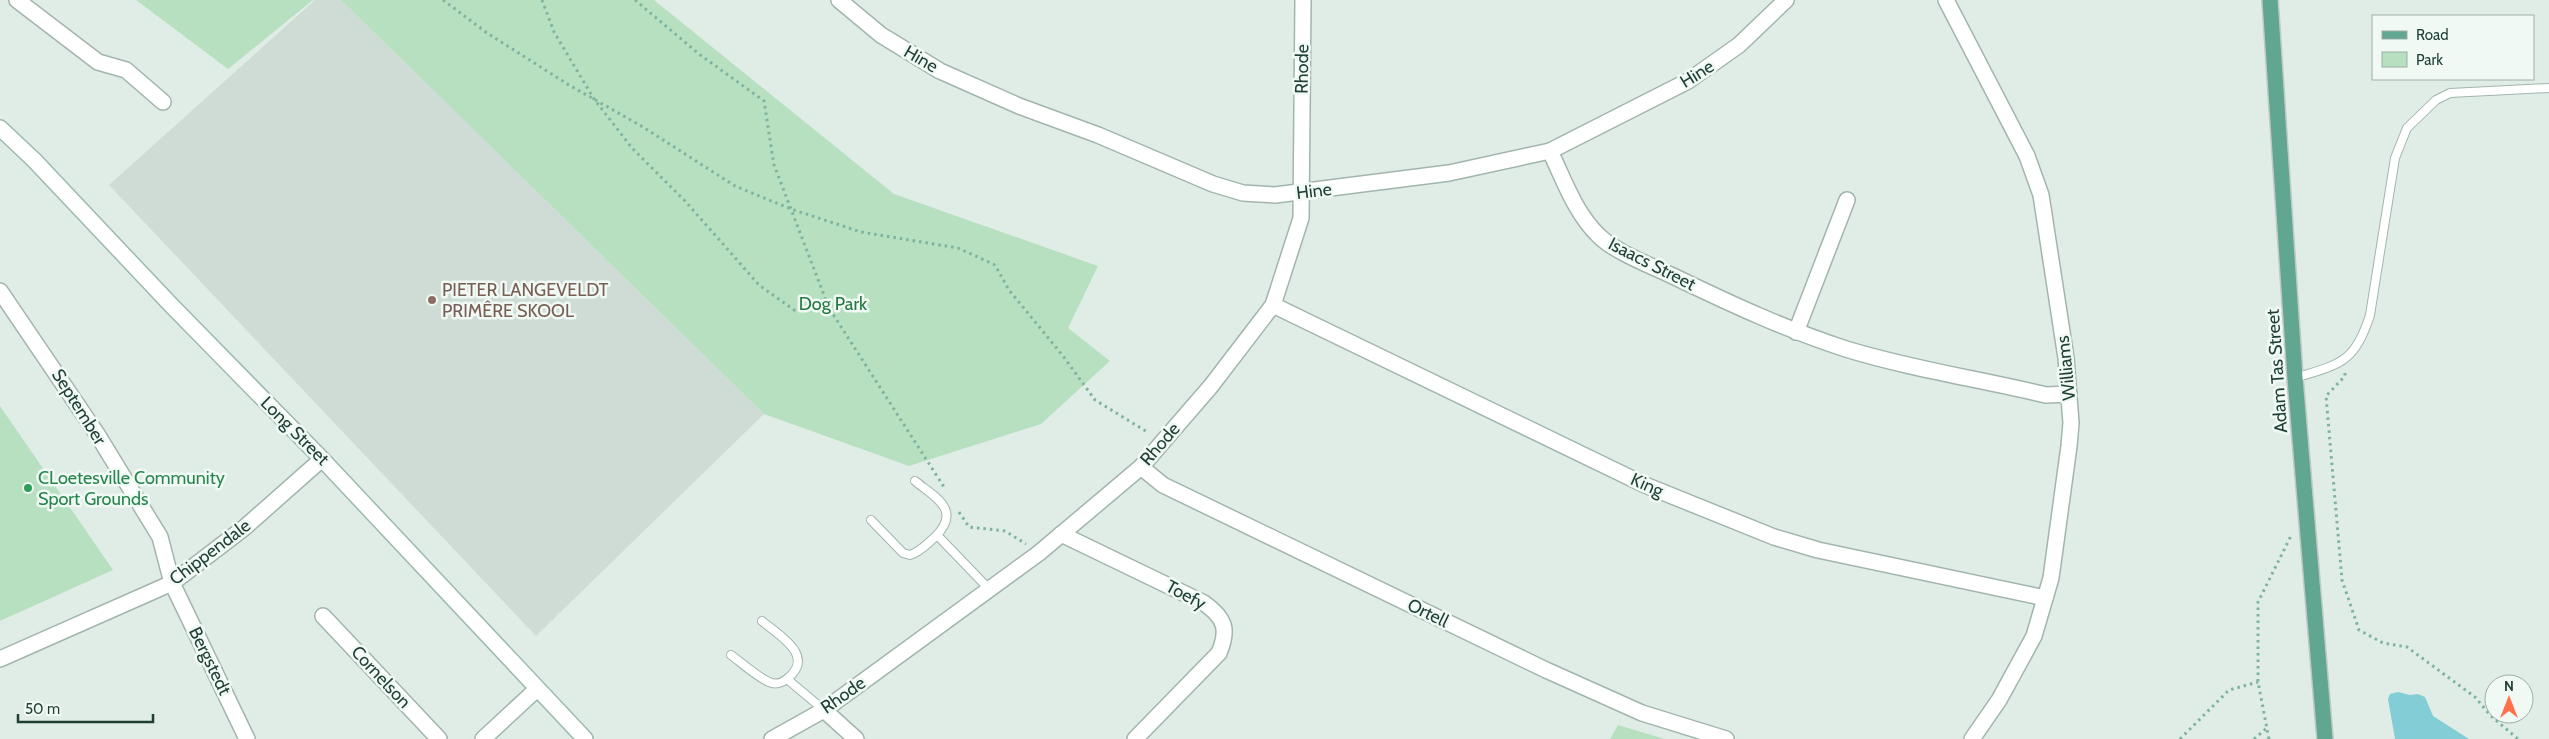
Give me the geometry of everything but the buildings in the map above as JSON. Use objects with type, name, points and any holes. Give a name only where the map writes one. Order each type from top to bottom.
[{"type":"main road","name":"Adam Tas Street","points":[[2270,0],[2295,378],[2325,739]]},
{"type":"street","points":[[17,0],[98,62],[126,70],[163,102]]},
{"type":"street","name":"Hine","points":[[839,0],[881,35],[940,71],[1019,106],[1098,135],[1213,184],[1243,193],[1300,193],[1450,173],[1550,151],[1688,81],[1739,45],[1786,0]]},
{"type":"street","name":"Rhode","points":[[772,739],[824,710],[1039,553],[1141,467],[1211,386],[1273,305],[1301,218],[1303,0]]},
{"type":"street","name":"Williams","points":[[1946,0],[2027,156],[2041,196],[2066,358],[2069,394],[2069,446],[2051,578],[2034,636],[1999,700],[1972,739]]},
{"type":"street","name":"Long Street","points":[[0,128],[34,160],[177,312],[322,459],[585,739]]},
{"type":"street","name":"Isaacs Street","points":[[1550,151],[1581,214],[1600,237],[1632,256],[1694,287],[1796,332],[1901,363],[2046,395],[2069,394]]},
{"type":"street","points":[[1796,332],[1847,200]]},
{"type":"street","name":"September","points":[[0,291],[97,434],[160,537],[172,583]]},
{"type":"street","name":"King","points":[[1273,305],[1645,485],[1774,537],[1818,550],[2045,598]]},
{"type":"street","name":"Chippendale","points":[[0,659],[172,583],[244,528],[322,459]]},
{"type":"street","name":"Ortell","points":[[1141,467],[1163,485],[1546,670],[1642,713],[1726,739]]},
{"type":"street","name":"Toefy","points":[[1061,534],[1204,603],[1218,613],[1224,626],[1224,640],[1219,653],[1135,739]]},
{"type":"street","name":"Bergstedt","points":[[172,583],[247,739]]},
{"type":"street","name":"Cornelson","points":[[323,616],[439,739]]},
{"type":"street","points":[[484,739],[537,689]]},
{"type":"street","points":[[824,710],[856,739]]},
{"type":"lane","points":[[2295,378],[2335,366],[2355,351],[2370,315],[2396,158],[2406,128],[2436,100],[2450,93],[2549,88]]},
{"type":"lane","points":[[871,520],[903,553],[910,555],[918,553],[937,535],[947,522],[948,512],[942,503],[915,480]]},
{"type":"lane","points":[[937,535],[989,589]]},
{"type":"lane","points":[[731,655],[770,683],[778,684],[787,679],[797,666],[798,658],[796,651],[762,621]]},
{"type":"lane","points":[[787,679],[824,710]]},
{"type":"path","points":[[443,0],[488,33],[735,186],[791,209],[861,232],[958,248],[995,265],[1009,290],[1063,356],[1095,400],[1163,441]]},
{"type":"path","points":[[542,0],[554,32],[594,99],[632,148],[686,202],[759,285],[794,310],[829,308]]},
{"type":"path","points":[[635,0],[699,54],[764,101],[774,165],[829,308],[945,489]]},
{"type":"path","points":[[2344,359],[2345,376],[2326,396],[2342,580],[2359,630],[2383,643],[2407,647],[2475,696],[2491,716],[2518,739]]},
{"type":"path","points":[[954,504],[969,526],[1005,531],[1039,553]]},
{"type":"path","points":[[2269,739],[2258,682],[2258,602],[2294,530]]},
{"type":"path","points":[[2180,739],[2229,690],[2258,682]]},
{"type":"path","points":[[2254,739],[2268,727]]},
{"type":"shaded area","name":"PIETER LANGEVELDT PRIMÊRE SKOOL","points":[[315,0],[341,0],[764,414],[536,636],[109,185]]},
{"type":"green space","points":[[136,0],[313,0],[228,69]]},
{"type":"green space","name":"Dog Park","points":[[341,0],[654,0],[894,194],[1098,266],[1068,328],[1110,361],[1041,424],[909,466],[764,414]]},
{"type":"green space","name":"CLoetesville Community Sport Grounds","points":[[0,406],[113,570],[0,621]]},
{"type":"green space","points":[[1618,725],[1665,739],[1610,739]]},
{"type":"water","points":[[2398,692],[2410,695],[2418,694],[2425,697],[2433,716],[2469,739],[2395,739],[2388,699],[2390,694]]},
{"type":"place","name":"PIETER LANGEVELDT PRIMÊRE SKOOL","points":[[432,300]]},
{"type":"place","name":"CLoetesville Community Sport Grounds","points":[[28,488]]}]
